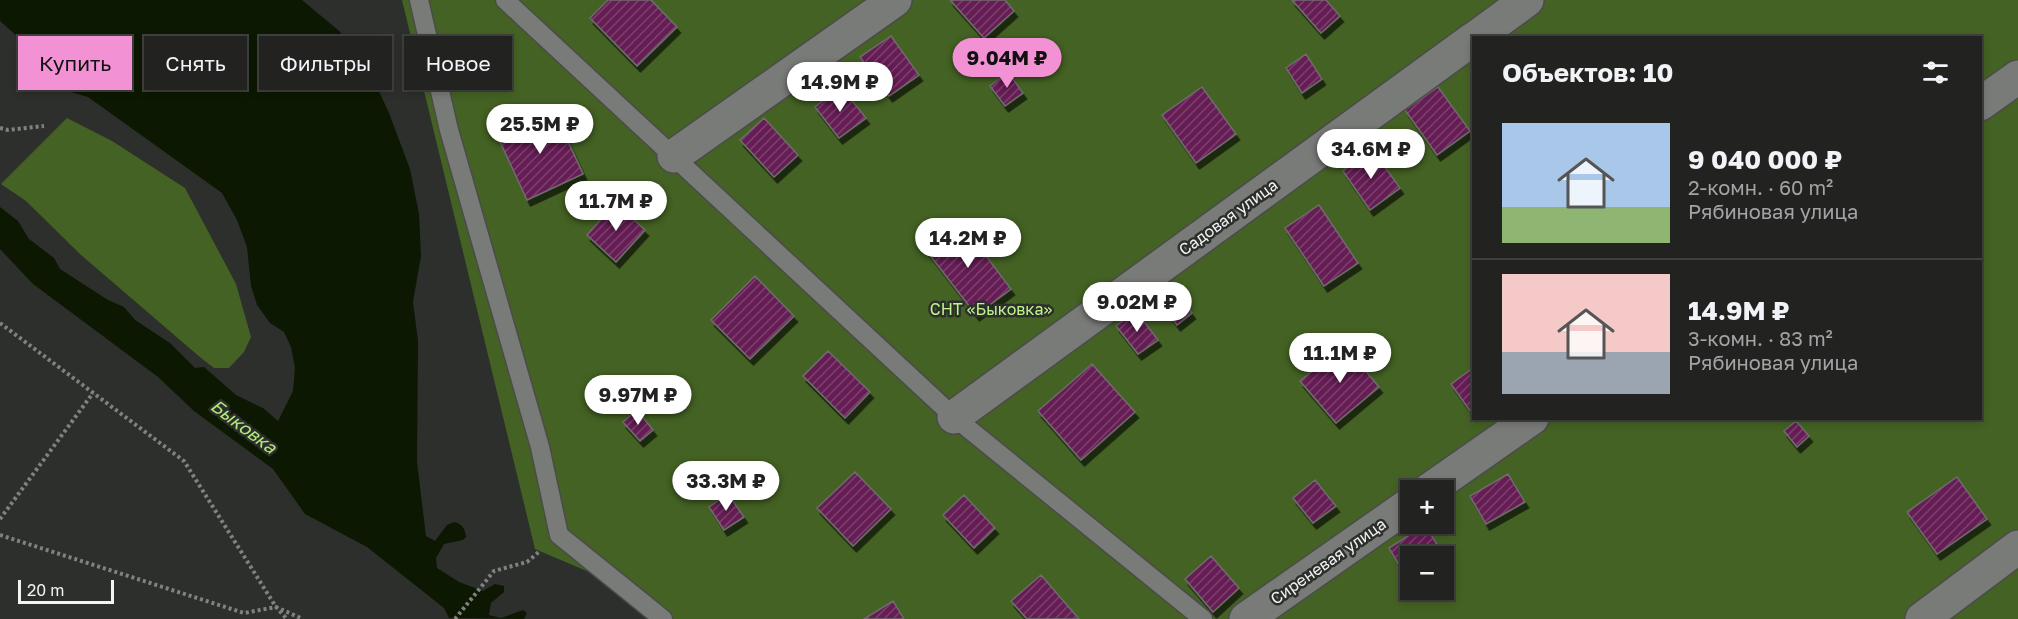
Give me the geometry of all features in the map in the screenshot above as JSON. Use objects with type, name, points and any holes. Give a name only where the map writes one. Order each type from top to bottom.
[{"type":"street","points":[[674,156],[895,0]]},
{"type":"street","name":"Садовая улица","points":[[1477,36],[1527,0]]},
{"type":"street","name":"Садовая улица","points":[[954,417],[1472,39]]},
{"type":"street","points":[[1982,103],[2018,77]]},
{"type":"street","points":[[1443,480],[1529,420]]},
{"type":"street","name":"Сиреневая улица","points":[[1246,619],[1400,511]]},
{"type":"street","points":[[1922,619],[2018,547]]},
{"type":"lane","points":[[419,0],[449,130],[540,447],[559,536],[663,619]]},
{"type":"lane","points":[[505,0],[954,417],[1203,619]]},
{"type":"path","points":[[0,129],[44,126]]},
{"type":"path","points":[[0,323],[184,462],[276,607],[287,619]]},
{"type":"path","points":[[0,519],[93,393]]},
{"type":"path","points":[[0,535],[244,613],[276,607],[303,619]]},
{"type":"path","points":[[455,619],[494,571],[527,562],[559,536]]},
{"type":"green space","name":"СНТ «Быковка»","points":[[402,0],[2018,0],[2018,619],[649,619],[603,578],[535,549],[424,90],[512,90],[512,36],[411,36]]},
{"type":"green space","points":[[67,118],[112,141],[185,188],[236,284],[251,337],[244,352],[229,368],[214,368],[201,358],[81,255],[26,201],[1,184]]},
{"type":"water","name":"Быковка","points":[[0,0],[302,0],[344,36],[259,36],[259,90],[378,90],[410,169],[419,214],[421,256],[413,302],[418,341],[417,462],[426,536],[435,541],[447,525],[454,522],[461,525],[466,537],[463,540],[444,544],[436,558],[437,568],[459,582],[483,591],[495,584],[504,586],[504,592],[491,603],[489,615],[501,618],[523,610],[527,613],[524,619],[449,618],[444,608],[367,547],[305,514],[273,469],[194,411],[158,377],[33,284],[0,249],[0,207],[18,221],[29,239],[54,258],[60,269],[108,300],[124,307],[135,320],[170,343],[195,368],[204,367],[236,395],[263,408],[278,421],[293,391],[295,368],[291,347],[284,332],[270,323],[257,305],[251,286],[247,247],[237,220],[222,193],[88,97],[64,90],[132,90],[132,36],[18,37],[0,21]]},
{"type":"building","points":[[608,0],[651,0],[677,27],[637,66],[590,18]]},
{"type":"building","points":[[950,0],[1005,0],[1014,11],[984,38]]},
{"type":"building","points":[[1292,0],[1326,0],[1340,16],[1321,33]]},
{"type":"building","points":[[891,36],[919,75],[889,96],[860,57]]},
{"type":"building","points":[[1306,54],[1322,79],[1302,93],[1286,68]]},
{"type":"building","points":[[1008,72],[1023,93],[1005,106],[990,86]]},
{"type":"building","points":[[841,87],[866,118],[839,138],[815,107]]},
{"type":"building","points":[[1202,87],[1236,134],[1196,163],[1162,115]]},
{"type":"building","points":[[1438,87],[1470,131],[1437,155],[1405,110]]},
{"type":"building","points":[[553,109],[583,174],[527,200],[497,135]]},
{"type":"building","points":[[764,118],[798,155],[774,177],[740,140]]},
{"type":"building","points":[[1372,149],[1400,188],[1370,210],[1343,171]]},
{"type":"building","points":[[616,203],[645,230],[616,262],[587,235]]},
{"type":"building","points":[[1319,205],[1358,263],[1324,286],[1285,228]]},
{"type":"building","points":[[961,223],[1011,289],[976,315],[926,250]]},
{"type":"building","points":[[755,276],[794,316],[750,359],[711,320]]},
{"type":"building","points":[[1170,284],[1192,313],[1177,325],[1154,295]]},
{"type":"building","points":[[1136,311],[1158,340],[1138,354],[1116,326]]},
{"type":"building","points":[[1344,345],[1379,387],[1336,423],[1300,381]]},
{"type":"building","points":[[828,351],[870,392],[845,418],[803,376]]},
{"type":"building","points":[[1092,364],[1135,412],[1081,460],[1038,411]]},
{"type":"building","points":[[1472,369],[1472,414],[1451,384]]},
{"type":"building","points":[[637,410],[653,430],[640,441],[623,422]]},
{"type":"building","points":[[1796,421],[1809,436],[1797,447],[1784,431]]},
{"type":"building","points":[[855,472],[891,509],[853,546],[817,508]]},
{"type":"building","points":[[1508,474],[1525,502],[1486,524],[1470,496]]},
{"type":"building","points":[[1957,477],[1987,519],[1937,554],[1907,512]]},
{"type":"building","points":[[1315,480],[1336,506],[1313,523],[1293,498]]},
{"type":"building","points":[[728,494],[744,517],[724,530],[709,507]]},
{"type":"building","points":[[964,495],[995,528],[974,548],[943,515]]},
{"type":"building","points":[[1411,534],[1431,534],[1438,546],[1400,546],[1400,567],[1389,548]]},
{"type":"building","points":[[1211,556],[1239,588],[1213,612],[1185,579]]},
{"type":"building","points":[[1041,575],[1079,619],[1027,619],[1011,601]]},
{"type":"building","points":[[893,601],[904,619],[864,619]]}]
